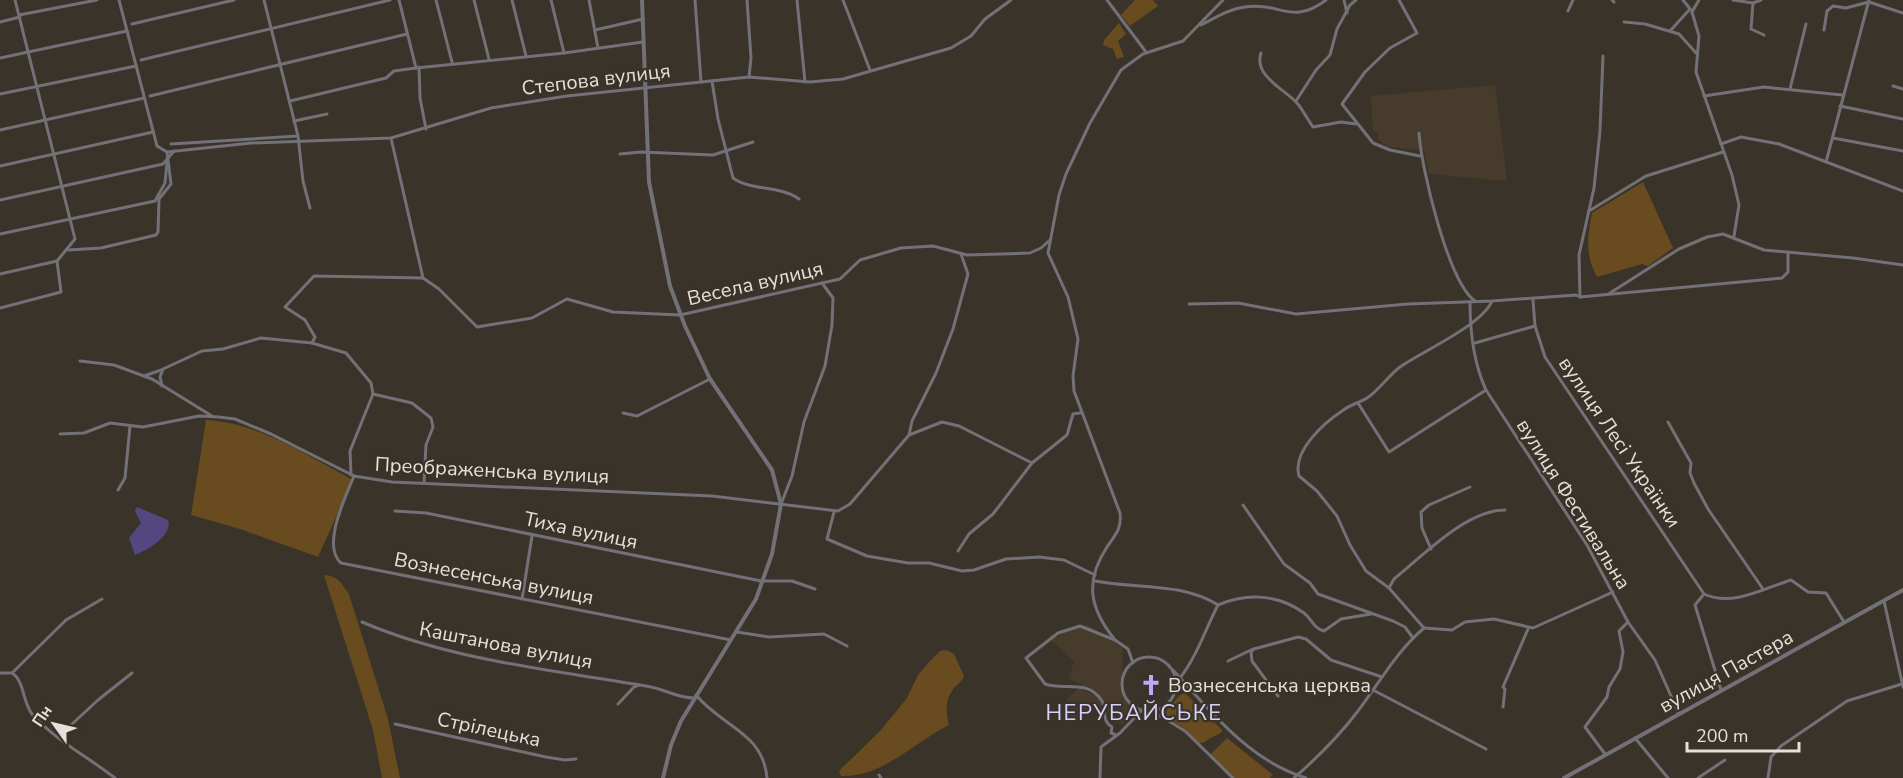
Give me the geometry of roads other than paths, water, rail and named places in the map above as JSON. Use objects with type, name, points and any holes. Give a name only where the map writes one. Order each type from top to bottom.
[{"type":"street","points":[[0,274],[57,261],[75,239],[64,187],[15,0]]},
{"type":"street","points":[[0,22],[97,0]]},
{"type":"street","points":[[0,234],[155,201],[165,183],[167,152],[157,146],[118,0]]},
{"type":"street","points":[[132,24],[234,0]]},
{"type":"street","points":[[264,0],[298,136],[309,208]]},
{"type":"street","points":[[141,60],[390,0]]},
{"type":"street","points":[[399,0],[418,67],[420,98],[426,129]]},
{"type":"street","points":[[436,0],[453,63]]},
{"type":"street","points":[[474,0],[489,59]]},
{"type":"street","points":[[512,0],[526,56]]},
{"type":"street","points":[[551,0],[564,53]]},
{"type":"street","points":[[590,0],[598,49]]},
{"type":"street","points":[[642,0],[646,153],[651,201],[660,243],[681,315],[710,379],[772,470],[781,504]]},
{"type":"street","points":[[695,0],[701,82]]},
{"type":"street","points":[[747,0],[751,58],[749,77]]},
{"type":"street","points":[[797,0],[805,82]]},
{"type":"street","points":[[843,0],[870,70]]},
{"type":"street","name":"Степова вулиця","points":[[167,152],[251,143],[391,138],[490,108],[529,100],[749,77],[805,82],[843,79],[951,48],[971,36],[985,19],[1011,0]]},
{"type":"street","points":[[1107,0],[1146,52]]},
{"type":"street","points":[[1115,640],[1095,611],[1095,575],[1108,545],[1116,537],[1121,520],[1080,413],[1072,384],[1078,339],[1066,290],[1050,262],[1048,247],[1061,187],[1090,123],[1121,70],[1146,52],[1177,44],[1223,0]]},
{"type":"street","points":[[1199,25],[1228,11],[1245,7],[1262,7],[1300,14],[1310,11],[1326,0]]},
{"type":"street","points":[[1344,0],[1347,14]]},
{"type":"street","points":[[1296,101],[1316,70],[1330,55],[1337,29],[1347,14],[1350,4],[1356,0]]},
{"type":"street","points":[[1399,0],[1417,33],[1390,48],[1365,72],[1345,98],[1343,107],[1373,143],[1420,156]]},
{"type":"street","points":[[1568,11],[1573,0]]},
{"type":"street","points":[[1683,0],[1691,11],[1699,36],[1695,68],[1739,205],[1734,236]]},
{"type":"street","points":[[1670,31],[1699,0]]},
{"type":"street","points":[[1733,0],[1753,3],[1761,0]]},
{"type":"street","points":[[1824,30],[1830,7],[1846,8],[1869,1],[1903,13]]},
{"type":"street","points":[[1826,162],[1869,1]]},
{"type":"street","points":[[1753,3],[1750,29],[1764,35]]},
{"type":"street","points":[[595,30],[643,18]]},
{"type":"street","points":[[1624,22],[1645,24],[1683,36],[1697,54]]},
{"type":"street","points":[[1790,89],[1806,24]]},
{"type":"street","points":[[0,58],[127,31]]},
{"type":"street","points":[[150,96],[407,34]]},
{"type":"street","points":[[290,100],[386,78],[394,71],[418,67],[564,53],[644,42]]},
{"type":"street","points":[[1261,53],[1260,63],[1270,81],[1296,101],[1313,127],[1341,122],[1358,124]]},
{"type":"street","points":[[1580,297],[1579,255],[1589,211],[1600,131],[1603,56]]},
{"type":"street","points":[[0,94],[136,66]]},
{"type":"street","points":[[712,81],[730,174],[736,181],[781,190],[799,199]]},
{"type":"street","points":[[1704,96],[1760,87],[1843,95]]},
{"type":"street","points":[[1893,87],[1903,89]]},
{"type":"street","points":[[0,130],[144,98]]},
{"type":"street","points":[[1840,106],[1903,119]]},
{"type":"street","points":[[294,120],[327,114]]},
{"type":"street","points":[[0,166],[153,132]]},
{"type":"street","points":[[1419,133],[1420,156],[1433,210],[1464,290],[1472,301]]},
{"type":"street","points":[[171,144],[298,136]]},
{"type":"street","points":[[1721,144],[1747,137],[1788,147],[1903,191]]},
{"type":"street","points":[[312,343],[315,337],[309,324],[285,308],[314,276],[423,278],[391,138]]},
{"type":"street","points":[[1833,138],[1903,151]]},
{"type":"street","points":[[620,154],[702,155],[725,152],[753,142]]},
{"type":"street","points":[[0,200],[167,162],[176,150]]},
{"type":"street","points":[[1589,211],[1646,177],[1723,152]]},
{"type":"street","points":[[68,250],[101,248],[156,235],[159,232],[159,199],[171,184],[167,162]]},
{"type":"street","points":[[1608,294],[1679,249],[1716,235],[1734,236],[1758,249],[1903,265]]},
{"type":"street","points":[[1048,254],[1041,248],[1050,240]]},
{"type":"street","name":"Весела вулиця","points":[[423,278],[439,289],[477,327],[532,318],[567,299],[613,312],[681,315],[840,279],[855,263],[868,256],[901,248],[933,246],[961,254],[1030,253],[1041,248]]},
{"type":"street","points":[[1189,304],[1239,303],[1296,314],[1408,304],[1492,302],[1576,295],[1580,297],[1782,278],[1788,272],[1788,252]]},
{"type":"street","points":[[909,435],[912,421],[936,373],[953,329],[968,274],[961,254]]},
{"type":"street","points":[[0,308],[61,292],[57,261]]},
{"type":"street","points":[[663,778],[670,745],[695,696],[738,632],[756,599],[772,554],[781,504],[792,476],[804,422],[829,348],[833,298],[822,283]]},
{"type":"street","name":"вулиця Лесі Українки","points":[[1533,299],[1535,326],[1545,357],[1704,594]]},
{"type":"street","name":"вулиця Фестивальна","points":[[1472,301],[1470,326],[1480,376],[1486,390],[1587,545],[1628,622],[1655,660],[1679,714]]},
{"type":"street","points":[[1492,302],[1470,326],[1448,336],[1398,368],[1358,403],[1341,411],[1314,436],[1302,453],[1298,471],[1337,516],[1350,545],[1366,571],[1389,588],[1424,628],[1452,630],[1465,622],[1502,620],[1528,629],[1613,592]]},
{"type":"street","points":[[1475,343],[1535,326]]},
{"type":"street","points":[[143,376],[202,351],[223,349],[261,339],[312,343],[346,352],[366,375],[373,394],[350,451],[352,476]]},
{"type":"street","name":"Преображенська вулиця","points":[[80,361],[114,365],[143,376],[213,416]]},
{"type":"street","points":[[162,386],[160,377],[163,369]]},
{"type":"street","points":[[623,413],[637,416],[710,379]]},
{"type":"street","points":[[1358,403],[1389,452],[1486,390]]},
{"type":"street","points":[[373,394],[412,404],[430,417],[433,427],[425,451],[424,483]]},
{"type":"street","points":[[958,550],[969,534],[993,514],[1032,463],[1060,442],[1070,428],[1072,414],[1080,413]]},
{"type":"street","name":"Преображенська вулиця","points":[[60,434],[84,433],[110,423],[156,426],[199,416],[213,416],[249,424],[352,476],[424,483],[712,496],[834,512]]},
{"type":"street","points":[[1032,463],[959,426],[942,422],[909,435],[850,504],[834,512],[826,533],[829,541],[867,556],[908,563],[974,570],[1006,559],[1039,556],[1064,560],[1095,575]]},
{"type":"street","points":[[1668,422],[1691,463],[1690,473],[1698,492],[1763,589]]},
{"type":"street","points":[[118,490],[125,478],[130,425]]},
{"type":"street","name":"Вознесенська вулиця","points":[[352,476],[334,526],[336,559],[341,564],[732,640]]},
{"type":"street","points":[[1431,549],[1422,528],[1421,512],[1429,505],[1470,487]]},
{"type":"street","points":[[1243,506],[1284,564],[1310,583],[1318,594],[1399,624],[1413,638]]},
{"type":"street","points":[[1389,588],[1394,579],[1456,529],[1484,515],[1505,510]]},
{"type":"street","name":"Тиха вулиця","points":[[395,511],[426,513],[761,581],[792,581],[815,589]]},
{"type":"street","points":[[522,599],[532,536]]},
{"type":"street","points":[[1721,690],[1695,605],[1704,594],[1722,600],[1740,597],[1791,580],[1808,592],[1826,592],[1845,622]]},
{"type":"street","points":[[1095,581],[1170,588],[1207,598],[1218,605]]},
{"type":"street","name":"вулиця Пастера","points":[[1564,778],[1903,590]]},
{"type":"street","points":[[1179,678],[1194,659],[1198,643],[1218,605],[1229,600],[1265,596],[1303,612],[1318,629],[1324,630],[1341,619],[1371,614]]},
{"type":"street","points":[[0,674],[12,673],[66,620],[102,599]]},
{"type":"street","points":[[1768,778],[1771,757],[1781,746],[1847,701],[1902,686],[1884,600]]},
{"type":"street","name":"Каштанова вулиця","points":[[362,622],[398,637],[435,648],[648,686],[685,698],[695,696]]},
{"type":"street","points":[[1605,754],[1586,727],[1607,697],[1609,687],[1620,669],[1623,652],[1619,631],[1628,622]]},
{"type":"street","points":[[1122,729],[1112,727],[1105,719],[1104,706],[1096,695],[1081,687],[1045,684],[1026,658],[1059,633],[1076,626],[1088,626],[1115,640],[1128,650],[1133,663]]},
{"type":"street","points":[[1295,777],[1331,742],[1373,690],[1398,652],[1424,628]]},
{"type":"street","points":[[1503,707],[1505,689],[1503,687],[1528,629]]},
{"type":"street","points":[[738,632],[769,638],[824,633],[847,646]]},
{"type":"street","points":[[1228,661],[1254,649],[1302,637],[1331,660],[1382,677]]},
{"type":"street","points":[[1254,649],[1251,652],[1252,661],[1278,696]]},
{"type":"street","points":[[1173,670],[1176,683],[1173,697],[1164,707],[1152,711],[1142,710],[1128,701],[1123,689],[1124,676],[1133,663],[1142,658],[1164,661],[1173,670],[1179,678],[1231,732],[1295,777],[1306,778]]},
{"type":"street","points":[[12,673],[18,680],[30,711],[58,737],[115,778]]},
{"type":"street","points":[[58,737],[98,700],[132,673]]},
{"type":"street","points":[[618,704],[634,687],[641,685]]},
{"type":"street","points":[[1373,690],[1486,749]]},
{"type":"street","points":[[695,696],[715,714],[753,741],[765,762],[767,778]]},
{"type":"street","points":[[1100,778],[1101,747],[1142,710]]},
{"type":"street","points":[[1152,711],[1185,731],[1233,778]]},
{"type":"street","name":"Стрілецька","points":[[395,724],[546,757],[576,759]]},
{"type":"street","points":[[1112,727],[1111,732],[1116,735]]},
{"type":"street","points":[[1635,738],[1668,778]]},
{"type":"street","points":[[1698,778],[1725,760]]},
{"type":"place","name":"Вознесенська церква","points":[[1151,685]]},
{"type":"district","name":"НЕРУБАЙСЬКЕ","points":[[1134,712]]}]
